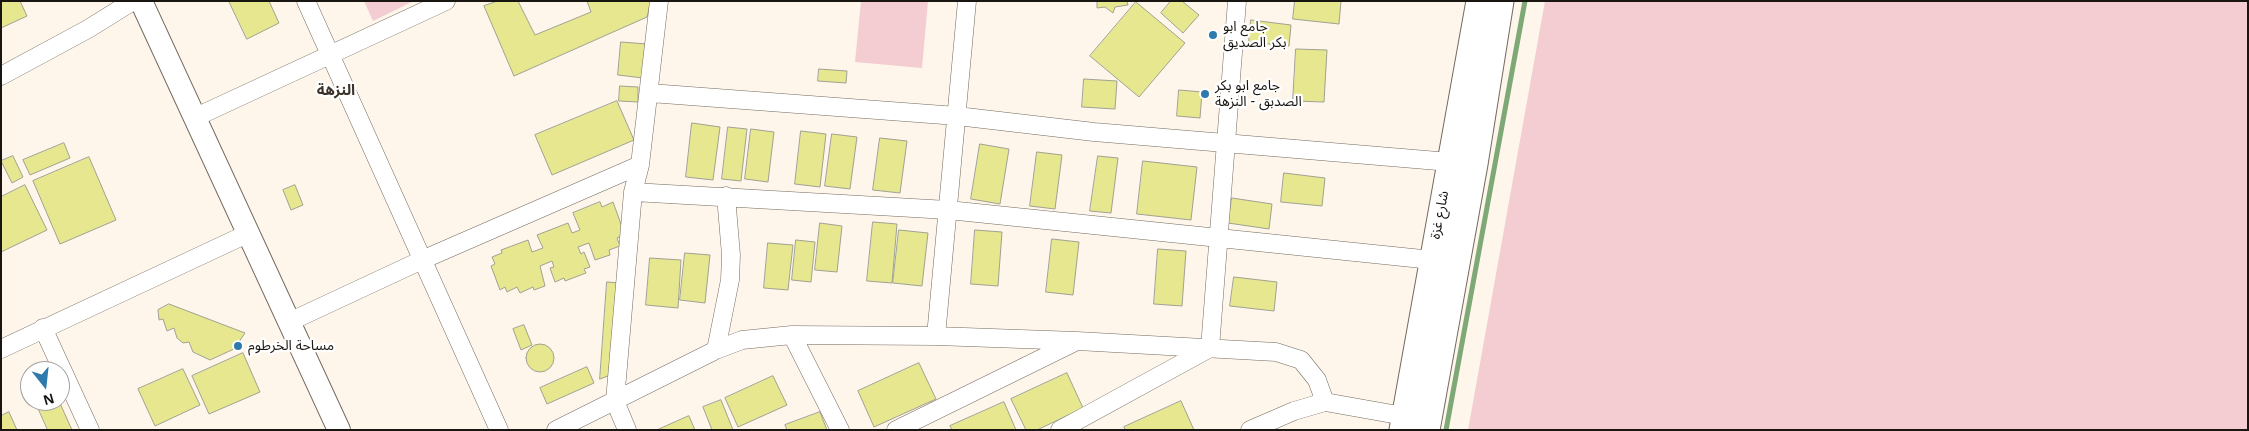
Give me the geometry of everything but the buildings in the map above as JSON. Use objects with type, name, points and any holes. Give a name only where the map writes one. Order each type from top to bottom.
[{"type":"main road","name":"شارع غزة","points":[[1403,423],[1479,1]]},
{"type":"main road","name":"شارع غزة","points":[[1428,425],[1475,164],[1501,1]]},
{"type":"street","points":[[1,76],[88,29],[133,1]]},
{"type":"street","points":[[141,1],[250,233],[288,322],[339,430]]},
{"type":"street","points":[[306,1],[499,430]]},
{"type":"street","points":[[196,118],[446,1]]},
{"type":"street","points":[[627,430],[615,401],[633,192],[640,165],[650,94],[659,1]]},
{"type":"street","points":[[936,336],[968,1]]},
{"type":"street","points":[[1210,348],[1236,1]]},
{"type":"street","points":[[650,94],[956,116],[1094,132],[1450,162]]},
{"type":"street","points":[[288,322],[422,260],[640,165]]},
{"type":"street","points":[[633,192],[948,210],[1432,260]]},
{"type":"street","points":[[716,350],[730,280],[731,255],[726,196]]},
{"type":"street","points":[[1,349],[250,233]]},
{"type":"street","points":[[43,328],[90,430]]},
{"type":"street","points":[[556,430],[716,350],[742,340],[792,335],[936,336],[1077,341],[1276,352],[1301,360],[1317,380],[1325,402]]},
{"type":"street","points":[[792,335],[840,430]]},
{"type":"street","points":[[896,430],[1077,341]]},
{"type":"street","points":[[1060,430],[1210,348]]},
{"type":"street","points":[[1250,430],[1294,411],[1325,402],[1403,423],[1428,425]]},
{"type":"shaded area","points":[[364,1],[414,1],[373,21]]},
{"type":"shaded area","points":[[861,1],[928,1],[922,68],[855,62]]},
{"type":"shaded area","points":[[1545,1],[2248,1],[2248,430],[1468,430]]},
{"type":"waterway","points":[[1446,430],[1525,1]]},
{"type":"place","name":"جامع ابو بكر الصديق","points":[[1213,35]]},
{"type":"place","name":"جامع ابو بكر الصدبق - النزهة","points":[[1205,94]]},
{"type":"place","name":"مساحة الخرطوم","points":[[238,346]]},
{"type":"district","name":"النزهة","points":[[336,91]]}]
